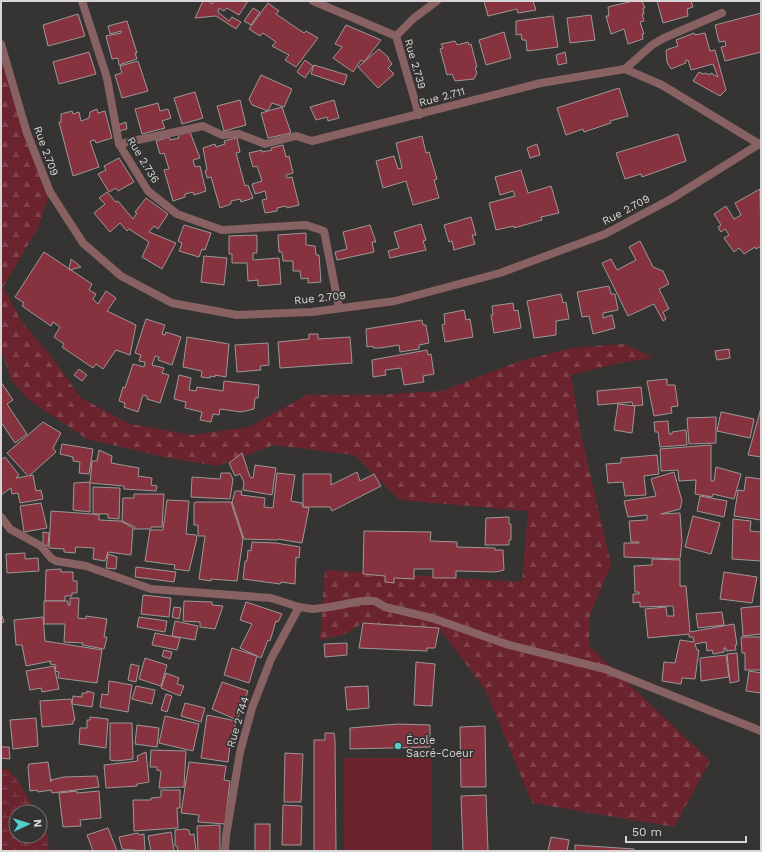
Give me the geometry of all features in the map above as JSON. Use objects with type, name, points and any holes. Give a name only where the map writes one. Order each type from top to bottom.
[{"type":"street","name":"Rue 2.736","points":[[82,1],[107,78],[119,144],[148,191],[177,214],[222,230],[306,225],[324,231],[339,308]]},
{"type":"street","name":"Rue 2.739","points":[[313,1],[396,36],[419,115]]},
{"type":"street","points":[[396,36],[414,18],[437,1]]},
{"type":"street","points":[[722,13],[664,38],[652,45],[625,69],[662,85],[760,144]]},
{"type":"street","name":"Rue 2.709","points":[[1,44],[27,132],[50,192],[83,243],[121,276],[172,303],[237,315],[312,312],[395,301],[500,273],[605,234],[671,199],[760,144]]},
{"type":"street","name":"Rue 2.711","points":[[119,144],[204,126],[222,135],[239,134],[265,144],[296,136],[312,141],[540,83],[625,69]]},
{"type":"street","points":[[1,517],[10,530],[41,546],[50,558],[56,561],[86,566],[151,589],[271,598],[298,607],[313,609],[330,608],[361,600],[375,601],[385,607],[432,618],[506,644],[605,669],[761,731]]},
{"type":"street","name":"Rue 2 744","points":[[225,851],[226,836],[240,752],[252,708],[270,659],[298,607]]},
{"type":"green space","points":[[1,44],[50,192],[38,228],[3,287],[22,322],[51,356],[81,398],[130,424],[192,435],[249,427],[307,395],[375,395],[442,391],[520,361],[572,348],[624,344],[654,358],[619,363],[571,375],[580,430],[611,565],[590,615],[589,646],[710,761],[674,827],[532,803],[486,691],[439,628],[363,623],[343,635],[320,640],[325,570],[522,582],[528,511],[400,500],[354,455],[274,445],[217,466],[164,457],[87,439],[29,400],[12,381],[1,350]]},
{"type":"green space","points":[[344,758],[432,758],[432,851],[344,851]]},
{"type":"green space","points":[[1,769],[8,769],[18,781],[31,804],[8,804],[8,844],[48,844],[48,842],[49,851],[1,851]]},
{"type":"building","points":[[203,1],[208,1],[212,4],[214,1],[248,1],[239,15],[227,8],[224,11],[219,8],[218,12],[229,21],[232,17],[241,22],[236,29],[216,16],[195,18]]},
{"type":"building","points":[[484,1],[533,1],[536,10],[518,13],[517,9],[488,16]]},
{"type":"building","points":[[633,1],[642,1],[645,8],[643,8],[644,14],[642,14],[644,21],[640,22],[644,34],[642,34],[643,39],[628,44],[624,29],[611,34],[606,16],[609,16],[608,7]]},
{"type":"building","points":[[657,1],[691,1],[693,7],[687,9],[688,16],[663,23]]},
{"type":"building","points":[[268,3],[279,11],[276,14],[304,33],[306,31],[318,38],[296,67],[285,60],[289,55],[272,46],[276,42],[263,33],[260,36],[249,29]]},
{"type":"building","points":[[253,8],[260,12],[251,25],[244,21]]},
{"type":"building","points":[[761,13],[761,52],[725,61],[721,47],[726,46],[725,41],[719,42],[715,25]]},
{"type":"building","points":[[78,14],[85,36],[48,46],[43,25]]},
{"type":"building","points":[[591,15],[595,40],[570,43],[567,18]]},
{"type":"building","points":[[553,16],[558,47],[527,51],[526,40],[522,40],[521,34],[516,35],[516,21]]},
{"type":"building","points":[[127,21],[137,53],[135,53],[137,59],[119,65],[118,58],[112,59],[106,36],[121,33],[121,31],[110,34],[108,26]]},
{"type":"building","points":[[346,25],[381,40],[364,62],[361,60],[353,72],[333,58],[342,47],[335,44]]},
{"type":"building","points":[[504,32],[511,58],[486,65],[479,40]]},
{"type":"building","points":[[694,33],[695,35],[705,33],[710,51],[715,50],[726,90],[720,96],[693,81],[699,72],[710,75],[711,73],[718,77],[713,64],[691,70],[688,60],[685,61],[686,63],[671,69],[667,62],[666,50],[678,46],[676,40]]},
{"type":"building","points":[[455,41],[457,45],[468,42],[469,45],[471,44],[477,67],[475,68],[477,73],[474,79],[455,81],[452,74],[447,75],[440,49],[443,48],[441,44]]},
{"type":"building","points":[[379,49],[389,58],[388,59],[392,64],[388,68],[394,74],[378,88],[358,67]]},
{"type":"building","points":[[89,52],[96,74],[59,84],[53,62]]},
{"type":"building","points":[[565,52],[567,63],[558,65],[556,55]]},
{"type":"building","points":[[305,60],[313,66],[305,78],[297,72]]},
{"type":"building","points":[[138,61],[148,91],[122,98],[115,75],[122,73],[120,66]]},
{"type":"building","points":[[314,65],[347,75],[344,85],[311,74]]},
{"type":"building","points":[[261,75],[292,89],[284,107],[272,103],[268,111],[252,105],[249,99]]},
{"type":"building","points":[[619,88],[628,116],[610,121],[611,123],[584,132],[583,129],[566,135],[557,108]]},
{"type":"building","points":[[195,92],[203,118],[182,124],[174,98]]},
{"type":"building","points":[[240,100],[246,125],[224,131],[217,106]]},
{"type":"building","points":[[334,100],[339,118],[328,121],[327,117],[316,120],[310,107]]},
{"type":"building","points":[[158,103],[160,111],[168,109],[171,118],[162,121],[165,128],[142,134],[135,109]]},
{"type":"building","points":[[282,107],[291,133],[268,138],[261,113]]},
{"type":"building","points":[[97,109],[98,113],[105,111],[112,138],[96,143],[95,140],[90,141],[99,167],[73,176],[59,122],[61,122],[61,114],[72,111],[73,114],[79,112],[81,121],[89,118],[90,112]]},
{"type":"building","points":[[126,122],[127,129],[119,131],[118,125]]},
{"type":"building","points":[[190,132],[200,158],[193,160],[195,167],[200,166],[206,191],[194,195],[193,192],[185,194],[185,197],[173,201],[164,170],[169,169],[164,153],[160,154],[156,141],[169,137],[170,140],[179,138],[178,135]]},
{"type":"building","points":[[678,134],[686,161],[642,177],[641,174],[625,179],[616,153]]},
{"type":"building","points":[[422,136],[426,153],[429,152],[437,179],[434,180],[439,198],[413,205],[406,181],[383,188],[376,161],[394,156],[398,169],[402,168],[396,143]]},
{"type":"building","points":[[237,138],[240,152],[236,153],[245,186],[248,185],[253,198],[241,202],[240,199],[231,201],[231,204],[220,208],[211,177],[207,178],[205,171],[207,170],[203,148],[215,144],[216,147],[225,144],[224,141]]},
{"type":"building","points":[[537,144],[540,155],[530,158],[527,148]]},
{"type":"building","points":[[283,145],[286,157],[289,156],[293,173],[286,175],[287,178],[292,177],[299,205],[287,208],[286,206],[277,208],[277,211],[265,213],[262,200],[267,199],[265,191],[255,194],[252,184],[262,181],[257,166],[253,167],[249,153],[262,150],[262,152],[272,150],[271,148]]},
{"type":"building","points":[[119,158],[134,182],[118,191],[116,188],[109,192],[98,174],[106,170],[104,166]]},
{"type":"building","points":[[521,170],[528,193],[551,186],[559,213],[541,217],[542,220],[514,228],[514,226],[496,230],[489,203],[515,196],[513,191],[500,195],[495,177]]},
{"type":"building","points":[[760,189],[761,246],[756,249],[755,247],[744,254],[739,248],[734,252],[724,238],[729,235],[725,229],[721,232],[718,227],[721,225],[714,214],[726,206],[734,219],[741,215],[735,203]]},
{"type":"building","points":[[107,192],[116,202],[118,201],[133,219],[137,213],[135,212],[146,198],[168,214],[158,229],[154,226],[149,232],[176,243],[162,269],[142,257],[149,242],[129,229],[127,231],[120,223],[110,232],[94,213],[105,204],[99,198]]},
{"type":"building","points":[[471,217],[476,235],[472,235],[475,244],[454,250],[452,241],[449,242],[444,225]]},
{"type":"building","points":[[421,224],[426,240],[423,241],[426,250],[390,258],[388,251],[399,248],[394,232]]},
{"type":"building","points":[[184,225],[211,233],[205,250],[202,249],[199,257],[179,251],[182,243],[178,241]]},
{"type":"building","points":[[370,225],[376,242],[372,242],[374,252],[337,260],[335,252],[347,249],[343,232]]},
{"type":"building","points":[[306,233],[306,245],[315,246],[316,255],[319,255],[321,282],[308,283],[308,278],[301,279],[300,271],[293,271],[293,261],[283,261],[282,252],[279,252],[278,235]]},
{"type":"building","points":[[257,235],[257,253],[253,253],[253,260],[279,258],[281,284],[258,286],[258,280],[248,281],[247,263],[232,263],[232,254],[229,254],[229,236]]},
{"type":"building","points":[[640,241],[653,267],[663,271],[669,284],[659,289],[669,309],[663,312],[666,319],[663,321],[654,304],[628,316],[602,263],[611,259],[617,270],[636,260],[629,247]]},
{"type":"building","points":[[44,252],[92,284],[89,290],[96,294],[93,299],[98,304],[106,291],[116,298],[107,311],[136,325],[130,355],[116,350],[103,369],[96,364],[93,368],[62,347],[64,344],[54,337],[60,327],[53,322],[51,326],[22,306],[24,303],[15,297]]},
{"type":"building","points":[[204,256],[227,258],[224,285],[201,282]]},
{"type":"building","points":[[71,259],[81,267],[69,270]]},
{"type":"building","points":[[609,286],[611,294],[615,294],[618,310],[603,313],[603,318],[612,315],[615,328],[593,334],[589,316],[582,317],[577,292]]},
{"type":"building","points":[[561,294],[563,303],[566,302],[569,319],[556,321],[556,335],[534,338],[527,301]]},
{"type":"building","points":[[513,303],[514,311],[518,310],[521,328],[494,333],[491,315],[493,315],[492,306]]},
{"type":"building","points":[[464,310],[466,320],[470,319],[473,337],[445,342],[442,325],[445,324],[444,314]]},
{"type":"building","points":[[146,319],[165,325],[162,334],[165,335],[166,332],[181,337],[172,365],[158,360],[159,357],[155,356],[152,365],[164,368],[162,373],[169,375],[160,403],[147,399],[147,396],[143,395],[138,412],[124,407],[125,403],[119,401],[123,387],[125,388],[133,364],[144,367],[145,362],[139,361],[141,355],[135,353]]},
{"type":"building","points":[[422,320],[423,325],[426,325],[429,343],[419,345],[419,349],[400,352],[399,345],[380,348],[373,348],[373,346],[367,347],[366,329]]},
{"type":"building","points":[[309,334],[318,334],[318,339],[350,337],[352,363],[280,368],[278,342],[309,339]]},
{"type":"building","points":[[187,337],[229,344],[226,377],[215,375],[215,377],[210,376],[210,378],[201,377],[202,371],[183,367]]},
{"type":"building","points":[[268,343],[269,365],[260,366],[261,370],[237,372],[235,345]]},
{"type":"building","points":[[729,349],[730,358],[717,360],[715,351]]},
{"type":"building","points":[[427,350],[428,355],[431,354],[434,374],[423,376],[424,382],[404,385],[401,368],[385,370],[386,375],[373,377],[372,360]]},
{"type":"building","points":[[79,369],[87,375],[82,381],[74,375]]},
{"type":"building","points":[[179,375],[191,378],[189,390],[196,391],[197,387],[223,391],[224,381],[259,385],[258,398],[255,398],[254,409],[241,412],[220,409],[219,415],[213,414],[211,422],[200,420],[202,412],[185,408],[186,402],[174,399]]},
{"type":"building","points":[[667,379],[667,385],[675,385],[678,406],[671,407],[672,413],[654,416],[647,381]]},
{"type":"building","points":[[1,382],[13,400],[7,404],[27,434],[15,443],[1,422]]},
{"type":"building","points":[[641,387],[643,405],[633,406],[632,402],[598,405],[597,391]]},
{"type":"building","points":[[618,404],[635,406],[632,433],[614,430]]},
{"type":"building","points":[[761,408],[761,457],[748,455]]},
{"type":"building","points":[[721,412],[754,419],[750,438],[717,431]]},
{"type":"building","points":[[716,417],[716,443],[689,444],[687,418]]},
{"type":"building","points":[[668,421],[669,434],[672,434],[672,432],[686,430],[687,445],[660,447],[658,432],[655,432],[654,422]]},
{"type":"building","points":[[43,422],[61,433],[53,448],[56,452],[29,476],[33,475],[36,491],[41,490],[43,499],[20,503],[18,493],[12,494],[11,488],[1,495],[1,460],[5,457],[19,475],[16,478],[28,476],[7,453]]},
{"type":"building","points":[[62,444],[93,449],[89,474],[79,473],[80,462],[73,461],[73,457],[60,454]]},
{"type":"building","points":[[711,445],[711,481],[714,481],[716,467],[741,474],[734,499],[713,494],[712,497],[695,494],[696,480],[679,481],[678,470],[661,471],[660,449]]},
{"type":"building","points":[[99,450],[112,456],[111,463],[139,468],[138,476],[152,478],[151,485],[157,486],[156,491],[124,489],[124,486],[90,483],[92,461],[97,461]]},
{"type":"building","points":[[242,453],[250,477],[253,478],[255,465],[276,468],[272,495],[243,490],[244,482],[240,474],[235,476],[229,463]]},
{"type":"building","points":[[657,455],[659,474],[644,476],[646,495],[625,496],[623,482],[608,483],[606,464],[621,463],[621,458]]},
{"type":"building","points":[[357,472],[360,481],[374,474],[381,486],[332,511],[330,507],[303,507],[303,474],[331,474],[331,485]]},
{"type":"building","points":[[674,472],[682,501],[680,509],[661,514],[680,513],[682,542],[680,559],[624,557],[624,543],[639,543],[631,542],[629,521],[647,520],[647,515],[628,517],[624,501],[656,496],[651,479]]},
{"type":"building","points":[[221,473],[230,473],[233,479],[230,499],[191,497],[192,477],[220,479]]},
{"type":"building","points":[[277,473],[295,475],[291,501],[302,503],[303,507],[309,508],[302,543],[278,539],[244,539],[232,502],[235,491],[242,491],[241,495],[265,498],[264,507],[273,508]]},
{"type":"building","points":[[746,477],[761,479],[761,520],[734,516],[738,490],[744,491]]},
{"type":"building","points":[[90,482],[90,512],[73,510],[74,483]]},
{"type":"building","points":[[93,487],[120,488],[119,519],[108,518],[108,514],[93,514]]},
{"type":"building","points":[[134,494],[164,494],[162,527],[151,527],[151,529],[134,529],[135,527],[122,521],[123,498],[134,498]]},
{"type":"building","points":[[700,496],[727,501],[724,517],[697,511]]},
{"type":"building","points":[[167,500],[189,501],[186,534],[196,535],[197,538],[189,571],[174,569],[175,565],[145,561],[150,530],[163,530]]},
{"type":"building","points":[[231,502],[243,539],[237,581],[211,579],[211,581],[199,579],[205,536],[198,536],[198,525],[194,525],[194,503]]},
{"type":"building","points":[[41,503],[47,528],[24,532],[20,506]]},
{"type":"building","points":[[51,511],[99,515],[99,520],[121,521],[133,528],[131,555],[108,552],[105,561],[93,559],[94,548],[76,547],[75,553],[64,552],[64,549],[49,548]]},
{"type":"building","points":[[693,516],[720,523],[711,554],[685,547]]},
{"type":"building","points":[[509,517],[509,524],[511,524],[511,540],[509,540],[509,545],[485,545],[486,518]]},
{"type":"building","points":[[733,519],[751,521],[750,531],[761,532],[761,561],[732,559]]},
{"type":"building","points":[[364,531],[431,532],[430,541],[457,542],[457,547],[495,548],[495,550],[503,550],[504,570],[496,572],[456,571],[456,578],[433,578],[433,569],[414,569],[414,579],[394,578],[394,583],[385,582],[385,576],[363,574]]},
{"type":"building","points":[[43,532],[49,533],[48,546],[43,544]]},
{"type":"building","points":[[252,542],[276,543],[300,547],[299,558],[296,557],[295,584],[281,582],[280,584],[243,579],[245,561],[247,561],[248,550],[251,551]]},
{"type":"building","points":[[25,553],[25,559],[38,558],[39,571],[7,573],[6,554]]},
{"type":"building","points":[[108,554],[117,557],[116,569],[106,568]]},
{"type":"building","points":[[652,559],[680,560],[680,586],[686,586],[690,632],[734,624],[737,645],[735,645],[736,650],[726,651],[726,648],[724,648],[724,652],[713,654],[712,650],[707,651],[706,642],[695,644],[697,650],[699,650],[695,679],[682,678],[681,684],[662,681],[664,662],[675,663],[680,640],[694,642],[693,637],[689,637],[689,634],[648,638],[645,609],[666,607],[667,616],[674,616],[673,606],[640,607],[640,602],[633,603],[633,594],[639,594],[639,592],[635,592],[634,566],[652,565]]},
{"type":"building","points":[[136,567],[176,572],[174,582],[135,577]]},
{"type":"building","points":[[61,569],[61,572],[73,572],[73,581],[77,581],[77,593],[72,593],[72,596],[65,596],[65,601],[45,601],[46,570]]},
{"type":"building","points":[[724,572],[757,577],[752,603],[720,599]]},
{"type":"building","points":[[143,595],[171,598],[169,617],[141,614]]},
{"type":"building","points":[[70,598],[79,598],[78,618],[86,619],[86,616],[107,619],[104,637],[107,637],[104,649],[82,645],[83,643],[64,642],[65,624],[44,624],[44,601],[68,601],[68,605],[70,605]]},
{"type":"building","points":[[184,601],[212,602],[212,605],[223,606],[215,629],[200,627],[200,622],[183,621]]},
{"type":"building","points":[[246,602],[282,614],[278,622],[276,621],[270,641],[268,640],[261,658],[240,648],[252,624],[240,620]]},
{"type":"building","points":[[761,606],[761,634],[743,636],[741,608]]},
{"type":"building","points":[[174,607],[181,608],[179,619],[172,617]]},
{"type":"building","points":[[722,612],[724,625],[698,628],[696,614]]},
{"type":"building","points":[[1,613],[4,622],[1,623]]},
{"type":"building","points":[[43,617],[45,641],[102,650],[97,683],[58,678],[59,672],[55,671],[56,665],[50,664],[51,661],[26,666],[22,645],[16,645],[14,620]]},
{"type":"building","points":[[139,617],[167,621],[165,632],[137,627]]},
{"type":"building","points":[[175,621],[198,626],[195,640],[172,636]]},
{"type":"building","points":[[363,623],[439,628],[435,648],[427,648],[427,651],[359,648]]},
{"type":"building","points":[[155,633],[180,638],[177,650],[152,645]]},
{"type":"building","points":[[741,637],[761,637],[761,670],[745,670],[745,653],[742,653]]},
{"type":"building","points":[[347,643],[347,655],[325,657],[324,644]]},
{"type":"building","points":[[232,648],[257,656],[249,683],[224,675]]},
{"type":"building","points":[[164,650],[172,652],[170,659],[162,656]]},
{"type":"building","points":[[737,653],[739,681],[730,683],[727,654]]},
{"type":"building","points":[[726,655],[729,677],[701,681],[700,658]]},
{"type":"building","points":[[145,658],[167,665],[161,686],[139,679]]},
{"type":"building","points":[[416,662],[435,664],[432,706],[414,705]]},
{"type":"building","points":[[131,664],[139,666],[136,682],[128,680]]},
{"type":"building","points":[[54,666],[59,689],[42,692],[41,688],[30,690],[26,671]]},
{"type":"building","points":[[749,671],[761,673],[761,693],[746,691]]},
{"type":"building","points":[[166,673],[179,678],[177,684],[184,686],[180,696],[161,688]]},
{"type":"building","points":[[109,681],[132,685],[128,712],[100,707],[102,694],[108,695]]},
{"type":"building","points":[[222,682],[248,691],[237,720],[212,709]]},
{"type":"building","points":[[136,686],[155,690],[152,704],[132,699]]},
{"type":"building","points":[[368,686],[369,708],[347,710],[345,687]]},
{"type":"building","points":[[87,691],[94,693],[92,707],[72,704],[73,696],[82,697],[82,693],[87,693]]},
{"type":"building","points":[[166,694],[172,696],[167,712],[161,710]]},
{"type":"building","points":[[71,699],[75,720],[73,721],[73,724],[42,727],[40,701]]},
{"type":"building","points":[[185,703],[205,708],[201,722],[181,716]]},
{"type":"building","points":[[207,715],[236,721],[234,731],[232,730],[228,762],[201,758]]},
{"type":"building","points":[[165,716],[199,724],[193,751],[159,743]]},
{"type":"building","points":[[90,717],[108,719],[106,748],[79,744],[80,728],[87,728],[87,720],[90,720]]},
{"type":"building","points":[[36,718],[38,746],[13,749],[10,720]]},
{"type":"building","points":[[110,723],[132,723],[133,759],[116,761],[110,760]]},
{"type":"building","points":[[398,724],[430,725],[430,747],[350,749],[350,728]]},
{"type":"building","points":[[137,725],[159,728],[157,747],[135,744]]},
{"type":"building","points":[[485,726],[486,787],[461,787],[460,727]]},
{"type":"building","points":[[325,733],[334,733],[335,740],[336,851],[314,851],[314,740],[325,740]]},
{"type":"building","points":[[1,747],[9,747],[10,759],[1,758]]},
{"type":"building","points":[[151,750],[186,751],[184,787],[159,788],[161,771],[157,770],[157,767],[150,767]]},
{"type":"building","points":[[146,752],[149,782],[137,784],[137,786],[106,788],[104,765],[138,761],[137,756]]},
{"type":"building","points":[[285,753],[303,754],[301,802],[284,802]]},
{"type":"building","points":[[48,762],[51,782],[51,780],[64,777],[97,776],[99,787],[52,793],[51,790],[38,792],[37,790],[30,791],[29,764]]},
{"type":"building","points":[[189,762],[226,766],[224,780],[230,781],[225,824],[198,822],[199,815],[181,813]]},
{"type":"building","points":[[161,790],[180,790],[180,808],[177,808],[178,828],[134,831],[133,800],[151,800],[151,798],[161,797]]},
{"type":"building","points":[[77,791],[77,793],[99,791],[101,818],[80,820],[81,826],[63,827],[59,793]]},
{"type":"building","points":[[486,795],[488,851],[463,851],[461,796]]},
{"type":"building","points":[[283,805],[302,806],[301,845],[282,845]]},
{"type":"building","points":[[255,824],[270,824],[270,851],[255,851]]},
{"type":"building","points":[[220,825],[220,851],[198,851],[197,826]]},
{"type":"building","points":[[108,828],[117,851],[93,851],[87,835]]},
{"type":"building","points":[[175,830],[189,830],[190,835],[194,834],[196,851],[178,851],[177,846],[175,846]]},
{"type":"building","points":[[171,832],[174,851],[151,851],[148,836]]},
{"type":"building","points":[[138,833],[139,835],[144,834],[145,851],[122,849],[119,837]]},
{"type":"building","points":[[551,837],[569,840],[567,851],[548,851]]},
{"type":"building","points":[[575,845],[634,849],[634,851],[575,851]]},
{"type":"place","name":"École Sacré-Coeur","points":[[398,746]]}]
